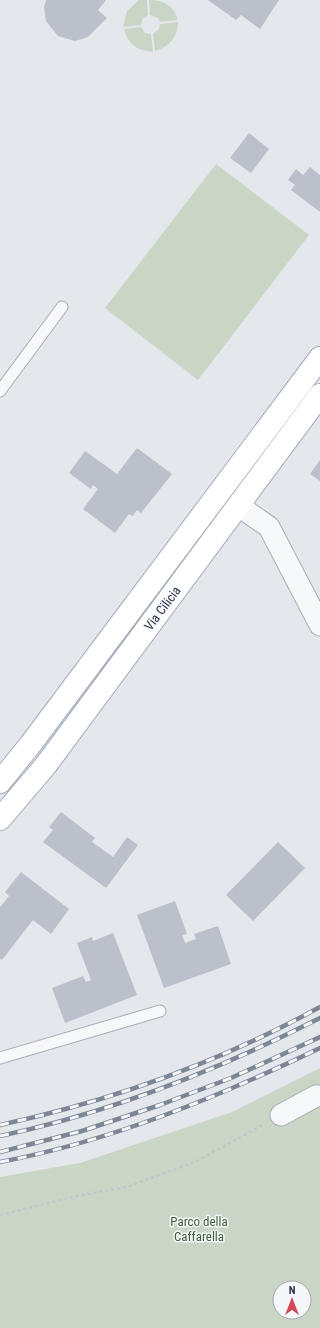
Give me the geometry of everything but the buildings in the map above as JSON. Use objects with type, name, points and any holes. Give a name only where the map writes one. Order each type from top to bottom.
[{"type":"main road","name":"Via Cilicia","points":[[0,782],[30,745],[320,358]]},
{"type":"main road","name":"Via Cilicia","points":[[0,819],[46,766],[320,395]]},
{"type":"street","points":[[239,506],[269,527],[320,625]]},
{"type":"street","points":[[281,1115],[316,1096],[320,1096]]},
{"type":"lane","points":[[0,391],[62,307]]},
{"type":"lane","points":[[0,1058],[160,1011]]},
{"type":"path","points":[[0,1215],[77,1196],[127,1187],[197,1161],[281,1115]]},
{"type":"green space","points":[[139,0],[147,0],[148,15],[143,18],[141,25],[123,27],[127,11]]},
{"type":"green space","points":[[149,0],[167,4],[171,7],[178,20],[160,22],[158,18],[150,15]]},
{"type":"green space","points":[[178,22],[178,27],[172,41],[155,51],[153,34],[159,29],[160,24]]},
{"type":"green space","points":[[141,27],[145,33],[151,34],[153,52],[142,50],[134,46],[128,39],[124,29]]},
{"type":"green space","points":[[216,164],[309,235],[198,380],[105,308]]},
{"type":"green space","name":"Parco della Caffarella","points":[[320,1068],[320,1328],[0,1328],[0,1177],[80,1163],[232,1112]]},
{"type":"railway","points":[[0,1125],[83,1104],[164,1078],[243,1045],[320,1007]]},
{"type":"railway","points":[[0,1136],[83,1115],[164,1088],[243,1055],[320,1018]]},
{"type":"railway","points":[[0,1152],[82,1131],[160,1105],[231,1078],[320,1037]]},
{"type":"railway","points":[[0,1162],[83,1142],[164,1116],[243,1084],[320,1048]]}]
